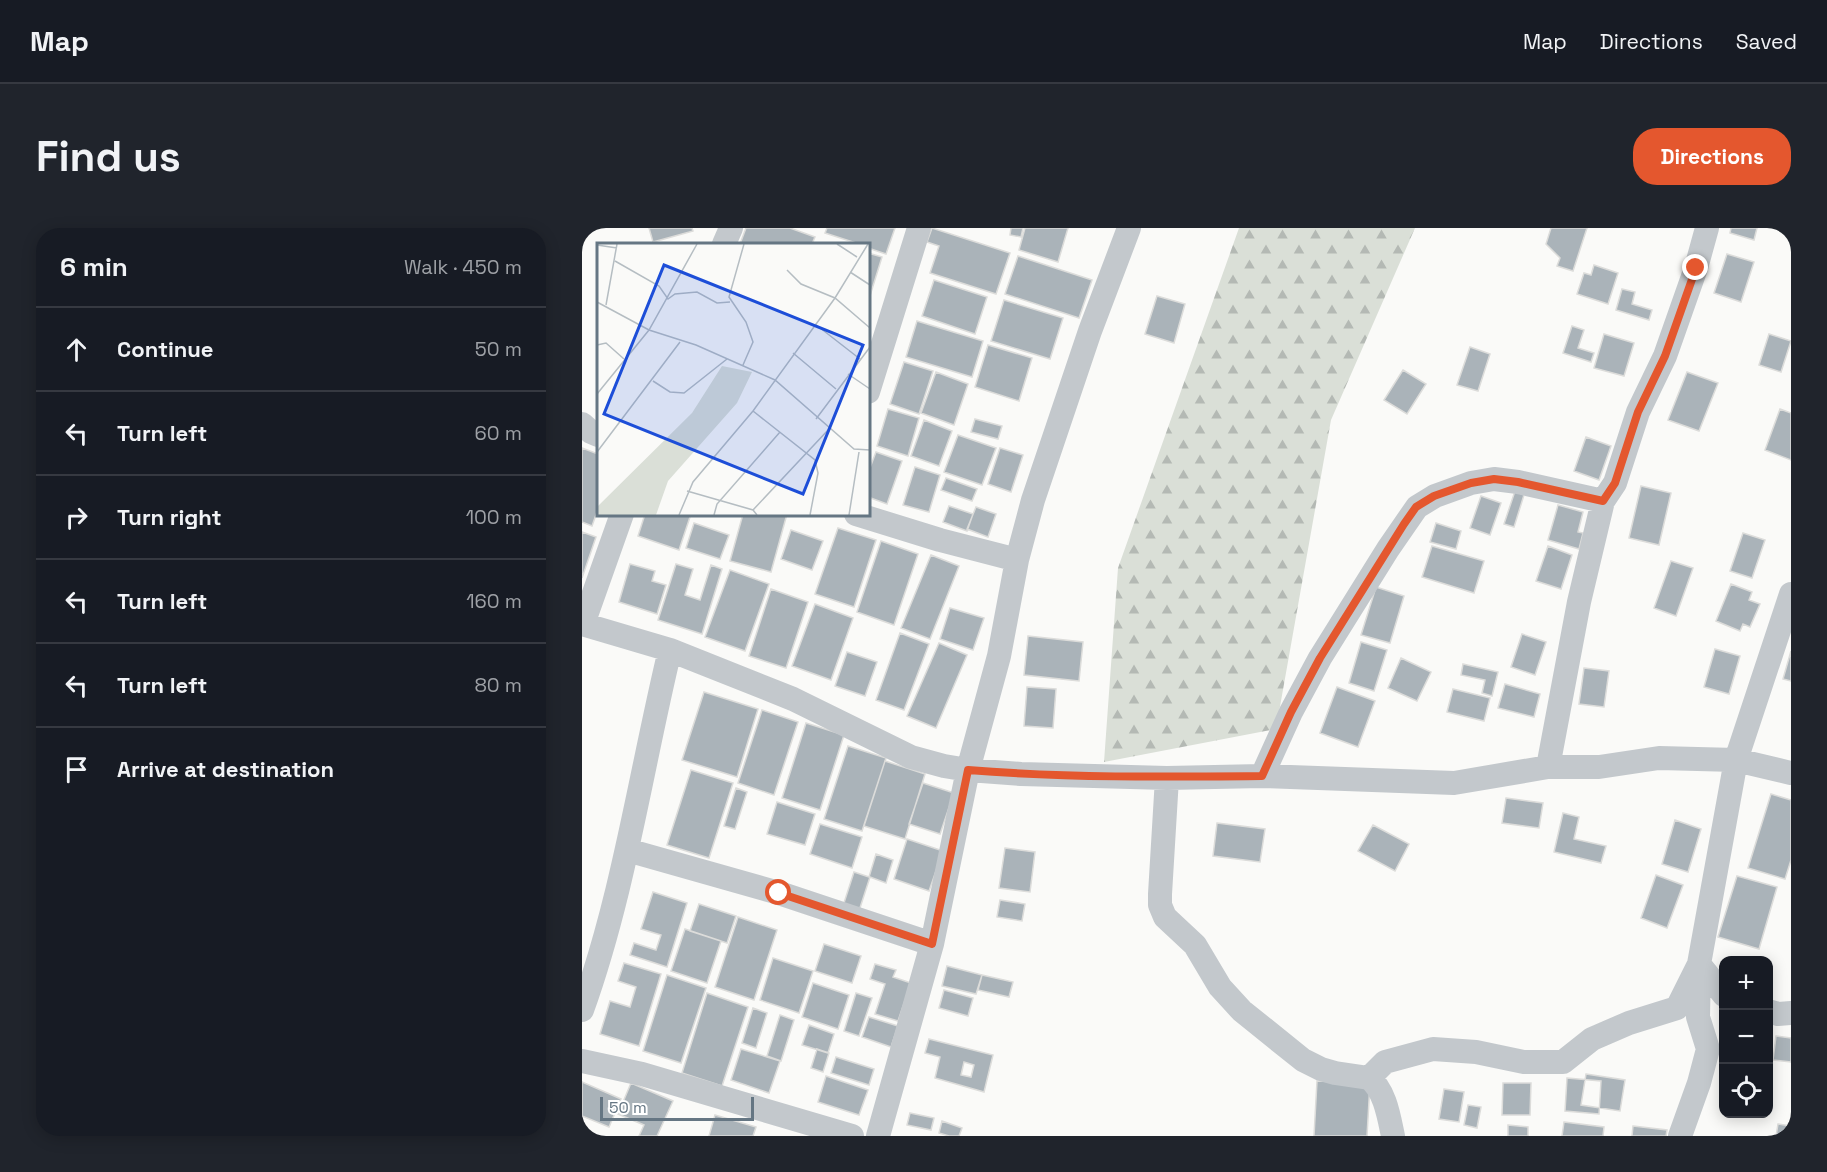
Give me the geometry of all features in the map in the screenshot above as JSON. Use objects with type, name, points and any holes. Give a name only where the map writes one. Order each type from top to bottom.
[{"type":"street","points":[[724,243],[731,228]]},
{"type":"street","points":[[870,385],[919,228]]},
{"type":"street","points":[[878,1136],[932,944],[968,770],[999,656],[1017,560],[1033,500],[1090,331],[1129,228]]},
{"type":"street","points":[[1548,767],[1579,602],[1603,501],[1615,483],[1638,412],[1665,356],[1696,268],[1707,228]]},
{"type":"street","points":[[582,424],[597,435]]},
{"type":"street","points":[[1262,776],[1291,712],[1320,658],[1416,507],[1434,496],[1471,483],[1494,479],[1518,482],[1603,501]]},
{"type":"street","points":[[621,516],[583,624],[670,650],[793,699],[911,757],[944,766],[1021,774],[1167,778],[1262,776],[1454,783],[1548,767],[1599,767],[1659,758],[1736,760],[1791,772]]},
{"type":"street","points":[[862,516],[940,540],[1017,560]]},
{"type":"street","points":[[1680,1136],[1699,1083],[1708,1049],[1698,1017],[1699,964],[1736,760],[1791,594]]},
{"type":"street","points":[[582,1010],[591,953],[627,850],[651,729],[670,650]]},
{"type":"street","points":[[1167,778],[1160,894],[1160,905],[1165,917],[1195,945],[1220,987],[1242,1011],[1296,1055],[1322,1069],[1369,1078],[1376,1083],[1386,1106],[1393,1136]]},
{"type":"street","points":[[627,850],[779,893],[932,944]]},
{"type":"street","points":[[1699,964],[1719,988]]},
{"type":"street","points":[[1369,1078],[1385,1062],[1433,1049],[1476,1052],[1524,1062],[1563,1062],[1592,1039],[1629,1023],[1677,1008],[1699,964]]},
{"type":"street","points":[[1773,1012],[1791,1014]]},
{"type":"street","points":[[582,1061],[642,1074],[852,1136]]},
{"type":"green space","points":[[1239,228],[1415,228],[1331,420],[1276,729],[1104,762],[1118,568]]},
{"type":"building","points":[[649,228],[692,228],[693,231],[653,242]]},
{"type":"building","points":[[746,228],[790,228],[815,237],[812,243],[740,243]]},
{"type":"building","points":[[827,228],[895,228],[886,254],[870,249],[870,243],[856,243],[825,233]]},
{"type":"building","points":[[932,228],[1010,253],[996,294],[930,273],[939,246],[927,242]]},
{"type":"building","points":[[1011,228],[1023,228],[1021,237],[1010,235]]},
{"type":"building","points":[[1025,228],[1068,228],[1058,262],[1019,250]]},
{"type":"building","points":[[1551,228],[1587,228],[1573,271],[1557,266],[1560,258],[1546,244]]},
{"type":"building","points":[[1731,228],[1757,228],[1754,240],[1730,233]]},
{"type":"building","points":[[870,254],[882,257],[870,296]]},
{"type":"building","points":[[1727,254],[1754,262],[1741,302],[1714,293]]},
{"type":"building","points":[[1018,256],[1092,280],[1079,318],[1005,294]]},
{"type":"building","points":[[1594,265],[1618,273],[1608,304],[1577,294],[1584,273],[1591,275]]},
{"type":"building","points":[[934,280],[987,297],[975,334],[922,316]]},
{"type":"building","points":[[1622,289],[1635,292],[1632,304],[1652,310],[1649,320],[1616,310]]},
{"type":"building","points":[[1157,296],[1185,304],[1174,343],[1145,334]]},
{"type":"building","points":[[1004,300],[1063,318],[1050,359],[991,341]]},
{"type":"building","points":[[917,321],[983,341],[972,377],[906,357]]},
{"type":"building","points":[[1572,326],[1584,330],[1578,348],[1594,353],[1591,362],[1563,353]]},
{"type":"building","points":[[1604,334],[1634,343],[1624,376],[1594,368]]},
{"type":"building","points":[[1769,334],[1791,341],[1781,372],[1759,365]]},
{"type":"building","points":[[988,345],[1032,358],[1019,401],[975,387]]},
{"type":"building","points":[[1470,347],[1490,354],[1478,391],[1457,385]]},
{"type":"building","points":[[904,362],[933,371],[919,414],[890,404]]},
{"type":"building","points":[[1403,370],[1426,384],[1407,414],[1384,400]]},
{"type":"building","points":[[936,372],[968,384],[954,425],[921,413]]},
{"type":"building","points":[[1687,372],[1718,383],[1699,431],[1668,420]]},
{"type":"building","points":[[888,409],[919,418],[908,456],[877,446]]},
{"type":"building","points":[[1780,409],[1791,413],[1791,460],[1765,450]]},
{"type":"building","points":[[975,419],[1002,426],[998,439],[971,432]]},
{"type":"building","points":[[924,420],[952,431],[939,466],[911,456]]},
{"type":"building","points":[[958,435],[996,448],[982,485],[944,472]]},
{"type":"building","points":[[1586,437],[1611,446],[1599,480],[1574,471]]},
{"type":"building","points":[[582,448],[597,454],[597,512],[592,526],[582,522]]},
{"type":"building","points":[[1000,448],[1023,455],[1011,492],[988,484]]},
{"type":"building","points":[[876,452],[902,461],[887,504],[870,498],[870,468]]},
{"type":"building","points":[[915,467],[940,475],[929,512],[903,505]]},
{"type":"building","points":[[946,478],[977,489],[972,501],[941,490]]},
{"type":"building","points":[[1641,486],[1671,493],[1659,545],[1629,538]]},
{"type":"building","points":[[1515,491],[1524,495],[1514,527],[1504,524]]},
{"type":"building","points":[[1481,496],[1501,503],[1490,535],[1470,528]]},
{"type":"building","points":[[1558,505],[1583,512],[1578,532],[1583,533],[1579,549],[1548,540]]},
{"type":"building","points":[[949,506],[973,514],[967,531],[943,522]]},
{"type":"building","points":[[976,507],[996,514],[988,537],[967,529]]},
{"type":"building","points":[[644,516],[690,516],[679,550],[638,536]]},
{"type":"building","points":[[742,516],[786,516],[771,572],[730,561]]},
{"type":"building","points":[[694,523],[729,535],[720,559],[686,548]]},
{"type":"building","points":[[1436,523],[1461,531],[1456,549],[1430,542]]},
{"type":"building","points":[[838,528],[876,540],[854,607],[815,594]]},
{"type":"building","points":[[791,530],[823,541],[812,570],[781,559]]},
{"type":"building","points":[[582,532],[596,537],[582,578]]},
{"type":"building","points":[[1743,533],[1765,540],[1752,578],[1730,571]]},
{"type":"building","points":[[881,541],[918,554],[894,625],[857,612]]},
{"type":"building","points":[[1432,546],[1484,561],[1474,593],[1422,577]]},
{"type":"building","points":[[1548,546],[1572,555],[1561,589],[1536,581]]},
{"type":"building","points":[[931,555],[959,566],[930,639],[901,628]]},
{"type":"building","points":[[1671,561],[1693,568],[1676,616],[1654,608]]},
{"type":"building","points":[[630,564],[655,571],[652,581],[666,585],[657,614],[619,602]]},
{"type":"building","points":[[676,564],[693,569],[685,595],[700,600],[711,565],[722,569],[702,634],[658,620]]},
{"type":"building","points":[[730,570],[769,584],[745,651],[705,637]]},
{"type":"building","points":[[1731,584],[1752,592],[1749,600],[1760,604],[1750,627],[1743,624],[1740,631],[1716,621]]},
{"type":"building","points":[[1376,587],[1404,596],[1390,643],[1361,635]]},
{"type":"building","points":[[771,589],[808,602],[786,668],[749,656]]},
{"type":"building","points":[[815,604],[853,618],[831,680],[792,666]]},
{"type":"building","points":[[950,608],[984,618],[973,650],[940,639]]},
{"type":"building","points":[[900,633],[929,644],[904,710],[876,700]]},
{"type":"building","points":[[1522,634],[1546,642],[1535,675],[1511,667]]},
{"type":"building","points":[[1028,636],[1083,642],[1079,681],[1024,675]]},
{"type":"building","points":[[1361,642],[1387,650],[1374,691],[1349,683]]},
{"type":"building","points":[[939,643],[967,655],[936,728],[907,716]]},
{"type":"building","points":[[1715,649],[1740,656],[1729,694],[1704,687]]},
{"type":"building","points":[[1791,651],[1791,681],[1783,679]]},
{"type":"building","points":[[847,652],[877,662],[865,696],[835,686]]},
{"type":"building","points":[[1401,658],[1431,672],[1417,701],[1388,688]]},
{"type":"building","points":[[1463,664],[1498,672],[1492,696],[1482,693],[1485,680],[1461,675]]},
{"type":"building","points":[[1584,668],[1609,671],[1604,707],[1579,704]]},
{"type":"building","points":[[1505,684],[1540,694],[1534,717],[1498,708]]},
{"type":"building","points":[[1027,687],[1056,689],[1053,728],[1024,726]]},
{"type":"building","points":[[1337,687],[1375,701],[1358,747],[1320,733]]},
{"type":"building","points":[[1453,689],[1490,698],[1484,721],[1447,712]]},
{"type":"building","points":[[704,692],[758,709],[737,777],[682,760]]},
{"type":"building","points":[[762,710],[798,722],[774,795],[738,783]]},
{"type":"building","points":[[806,723],[844,735],[820,810],[782,798]]},
{"type":"building","points":[[848,746],[886,758],[862,831],[824,819]]},
{"type":"building","points":[[885,761],[925,774],[905,839],[864,826]]},
{"type":"building","points":[[691,770],[733,783],[709,858],[667,845]]},
{"type":"building","points":[[923,783],[954,793],[940,834],[909,824]]},
{"type":"building","points":[[736,788],[747,792],[735,829],[724,826]]},
{"type":"building","points":[[1771,794],[1791,800],[1791,860],[1785,879],[1748,868]]},
{"type":"building","points":[[1506,798],[1543,803],[1539,828],[1502,823]]},
{"type":"building","points":[[777,802],[815,814],[805,845],[767,834]]},
{"type":"building","points":[[1563,813],[1579,817],[1574,839],[1606,846],[1601,863],[1554,852]]},
{"type":"building","points":[[1675,820],[1701,829],[1688,872],[1662,864]]},
{"type":"building","points":[[1217,823],[1265,829],[1260,862],[1213,856]]},
{"type":"building","points":[[820,824],[862,837],[852,868],[810,854]]},
{"type":"building","points":[[1373,825],[1409,844],[1395,871],[1358,851]]},
{"type":"building","points":[[907,839],[943,851],[929,891],[894,879]]},
{"type":"building","points":[[1005,848],[1035,852],[1030,892],[999,888]]},
{"type":"building","points":[[876,854],[893,860],[886,883],[870,877],[858,914],[842,909],[854,872],[869,877]]},
{"type":"building","points":[[1656,875],[1683,885],[1667,928],[1641,918]]},
{"type":"building","points":[[1737,876],[1777,887],[1759,949],[1718,937]]},
{"type":"building","points":[[653,892],[687,903],[667,967],[630,955],[634,943],[656,950],[661,935],[641,929]]},
{"type":"building","points":[[1000,900],[1025,904],[1022,921],[997,917]]},
{"type":"building","points":[[699,904],[736,916],[727,943],[690,931]]},
{"type":"building","points":[[738,917],[777,930],[754,1000],[715,987]]},
{"type":"building","points":[[685,929],[721,941],[707,983],[671,971]]},
{"type":"building","points":[[824,944],[861,956],[852,983],[815,971]]},
{"type":"building","points":[[773,958],[813,971],[799,1013],[760,1000]]},
{"type":"building","points":[[624,963],[661,974],[639,1046],[600,1034],[610,1001],[630,1007],[636,987],[618,981]]},
{"type":"building","points":[[875,964],[896,970],[893,977],[911,983],[898,1021],[875,1014],[885,984],[870,979]]},
{"type":"building","points":[[947,966],[982,975],[976,994],[942,986]]},
{"type":"building","points":[[667,975],[706,988],[681,1063],[643,1051]]},
{"type":"building","points":[[982,975],[1013,982],[1009,997],[978,990]]},
{"type":"building","points":[[813,983],[849,995],[838,1029],[802,1017]]},
{"type":"building","points":[[944,990],[973,998],[968,1016],[939,1008]]},
{"type":"building","points":[[707,993],[748,1007],[722,1086],[682,1073]]},
{"type":"building","points":[[856,993],[872,998],[859,1036],[844,1031]]},
{"type":"building","points":[[753,1008],[767,1013],[756,1048],[742,1043]]},
{"type":"building","points":[[780,1015],[794,1020],[781,1061],[767,1056]]},
{"type":"building","points":[[869,1017],[898,1026],[891,1047],[862,1037]]},
{"type":"building","points":[[809,1025],[834,1034],[828,1053],[802,1045]]},
{"type":"building","points":[[1776,1036],[1791,1038],[1791,1062],[1773,1060]]},
{"type":"building","points":[[929,1039],[993,1055],[984,1092],[935,1078],[940,1057],[925,1053]],"holes":[[[964,1062],[974,1065],[971,1077],[961,1075]]]},
{"type":"building","points":[[741,1049],[780,1061],[769,1093],[731,1080]]},
{"type":"building","points":[[817,1049],[829,1053],[823,1072],[811,1068]]},
{"type":"building","points":[[836,1057],[874,1069],[869,1085],[831,1073]]},
{"type":"building","points":[[1586,1074],[1625,1080],[1620,1111],[1581,1105]]},
{"type":"building","points":[[826,1076],[868,1090],[859,1115],[818,1102]]},
{"type":"building","points":[[1567,1078],[1601,1081],[1599,1114],[1565,1111]]},
{"type":"building","points":[[1317,1081],[1370,1083],[1367,1136],[1314,1136]]},
{"type":"building","points":[[582,1082],[621,1099],[609,1127],[582,1116]]},
{"type":"building","points":[[631,1083],[673,1101],[657,1136],[639,1136],[644,1125],[618,1114]]},
{"type":"building","points":[[1503,1083],[1531,1083],[1530,1115],[1502,1115]]},
{"type":"building","points":[[1444,1089],[1464,1092],[1459,1122],[1439,1119]]},
{"type":"building","points":[[1468,1105],[1481,1107],[1477,1128],[1464,1125]]},
{"type":"building","points":[[910,1113],[934,1118],[931,1130],[907,1125]]},
{"type":"building","points":[[715,1115],[756,1127],[753,1136],[709,1136]]},
{"type":"building","points":[[942,1121],[962,1128],[959,1136],[939,1133]]},
{"type":"building","points":[[1564,1122],[1604,1127],[1603,1136],[1562,1136]]},
{"type":"building","points":[[1778,1124],[1791,1126],[1791,1136],[1776,1136]]},
{"type":"building","points":[[1508,1125],[1528,1127],[1528,1136],[1508,1136]]},
{"type":"building","points":[[1633,1126],[1667,1130],[1666,1136],[1632,1136]]},
{"type":"route","points":[[779,893],[932,944],[968,770],[1021,774],[1167,778],[1262,776],[1291,712],[1320,658],[1416,507],[1434,496],[1471,483],[1494,479],[1518,482],[1603,501],[1615,483],[1638,412],[1665,356],[1696,268]]}]
